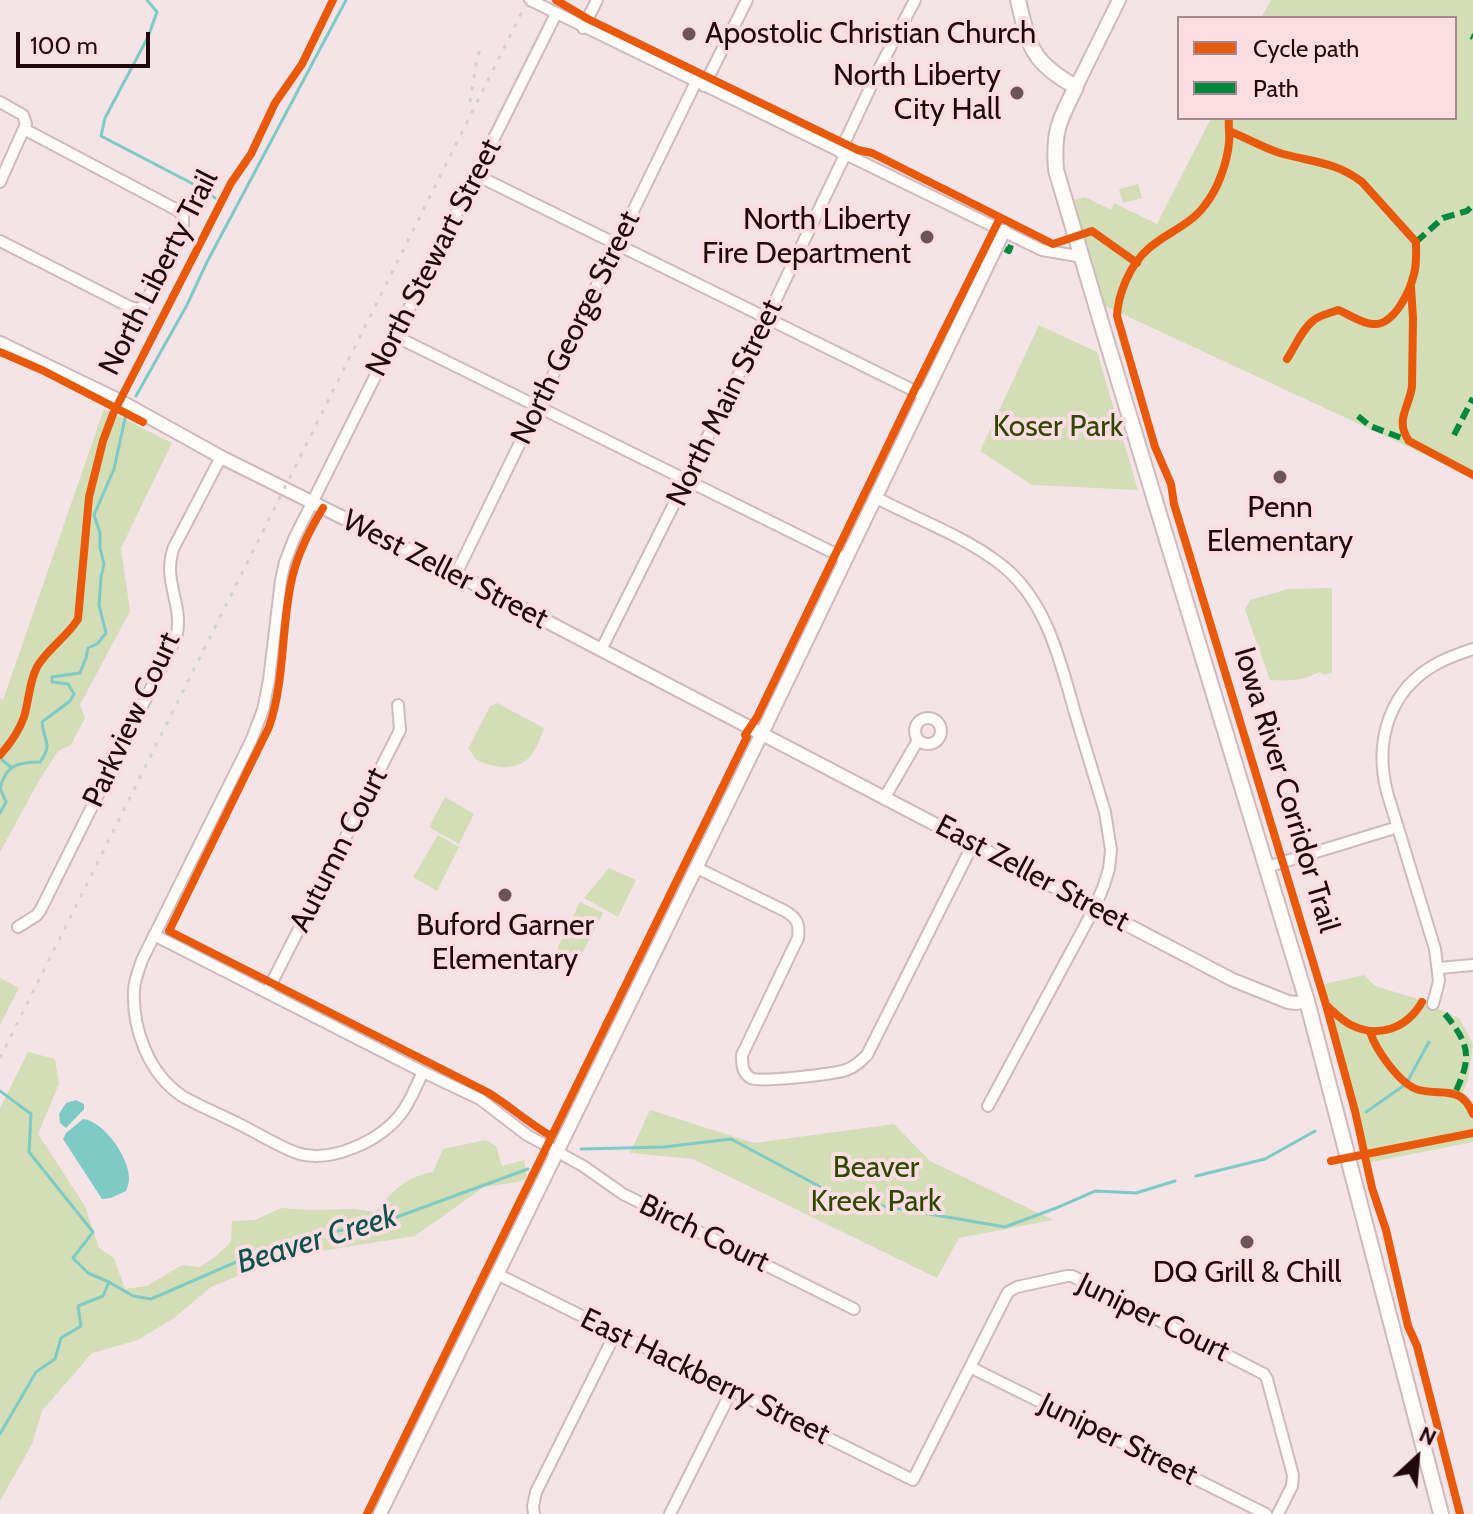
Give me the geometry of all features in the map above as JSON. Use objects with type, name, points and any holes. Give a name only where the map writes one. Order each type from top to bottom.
[{"type":"main road","points":[[1018,0],[1034,52],[1050,71],[1076,87],[1059,123],[1055,142],[1056,170],[1307,1001],[1441,1514]]},
{"type":"street","points":[[530,0],[1042,250],[1083,257]]},
{"type":"street","points":[[583,28],[597,0]]},
{"type":"street","name":"North George Street","points":[[456,574],[617,244],[747,0]]},
{"type":"street","name":"North Main Street","points":[[601,650],[767,318],[879,69],[915,0]]},
{"type":"street","points":[[1076,87],[1119,0]]},
{"type":"street","name":"North Stewart Street","points":[[423,1072],[403,1112],[376,1138],[322,1156],[298,1153],[182,1095],[164,1079],[148,1056],[138,1032],[134,986],[142,960],[251,741],[263,710],[285,562],[556,14]]},
{"type":"street","points":[[0,102],[23,115],[26,124],[0,182]]},
{"type":"street","points":[[0,241],[137,309],[144,306],[183,228],[183,217],[179,211],[24,129]]},
{"type":"street","points":[[476,175],[925,396]]},
{"type":"street","points":[[380,1514],[697,868],[1004,231]]},
{"type":"street","points":[[395,336],[846,559]]},
{"type":"street","name":"West Zeller Street","points":[[0,343],[120,401],[221,457],[456,574],[762,733]]},
{"type":"street","name":"Parkview Court","points":[[18,927],[41,909],[176,638],[179,624],[169,571],[170,558],[221,457]]},
{"type":"street","points":[[875,497],[969,545],[1001,564],[1018,580],[1044,619],[1067,686],[1110,836],[1109,869],[1095,907],[988,1106]]},
{"type":"street","points":[[1433,1004],[1439,981],[1435,949],[1385,783],[1381,758],[1391,713],[1409,685],[1450,657],[1473,649]]},
{"type":"street","name":"Autumn Court","points":[[267,992],[400,730],[398,705]]},
{"type":"street","name":"East Zeller Street","points":[[762,733],[1233,980],[1288,1002],[1307,1001]]},
{"type":"street","points":[[885,797],[918,740]]},
{"type":"street","points":[[1267,867],[1398,827]]},
{"type":"street","points":[[697,868],[785,911],[798,922],[798,938],[742,1055],[744,1072],[750,1077],[764,1080],[850,1069],[867,1055],[973,844]]},
{"type":"street","name":"Birch Court","points":[[154,935],[480,1099],[527,1135],[583,1166],[623,1194],[854,1309]]},
{"type":"street","points":[[1439,968],[1473,965]]},
{"type":"street","name":"East Hackberry Street","points":[[497,1274],[913,1480]]},
{"type":"street","name":"Juniper Court","points":[[913,1480],[1008,1292],[1017,1287],[1072,1276],[1264,1374],[1293,1475],[1292,1486],[1278,1514]]},
{"type":"street","points":[[534,1514],[536,1492],[616,1332]]},
{"type":"street","name":"Juniper Street","points":[[970,1367],[1266,1514]]},
{"type":"street","points":[[670,1514],[732,1390]]},
{"type":"green space","points":[[1271,0],[1473,0],[1473,477],[1103,305],[1071,201],[1085,197],[1111,210],[1114,203],[1157,224],[1210,120],[1457,120],[1457,16],[1262,16]]},
{"type":"green space","points":[[1138,184],[1142,198],[1123,203],[1119,189]]},
{"type":"green space","name":"Koser Park","points":[[1039,325],[1097,352],[1138,490],[1032,485],[980,451]]},
{"type":"green space","points":[[104,409],[172,443],[121,548],[130,611],[80,705],[85,718],[71,745],[58,751],[0,852],[0,698],[3,700]]},
{"type":"green space","points":[[1332,588],[1332,673],[1324,675],[1319,672],[1295,680],[1270,680],[1245,610],[1250,600],[1288,589]]},
{"type":"green space","points":[[497,703],[544,728],[529,758],[520,764],[500,767],[487,764],[476,759],[468,749],[490,706]]},
{"type":"green space","points":[[445,797],[474,814],[459,844],[429,827]]},
{"type":"green space","points":[[438,835],[459,847],[437,891],[413,877]]},
{"type":"green space","points":[[609,868],[636,880],[618,917],[584,898]]},
{"type":"green space","points":[[580,902],[603,913],[579,959],[557,949]]},
{"type":"green space","points":[[1364,975],[1375,986],[1418,999],[1460,1019],[1473,1044],[1468,1081],[1463,1092],[1473,1103],[1473,1142],[1367,1163],[1320,985]]},
{"type":"green space","points":[[0,978],[19,988],[0,1025]]},
{"type":"green space","points":[[28,1052],[55,1059],[59,1084],[38,1134],[85,1206],[99,1248],[114,1258],[125,1289],[147,1286],[182,1265],[200,1267],[231,1242],[232,1221],[255,1220],[281,1208],[375,1212],[400,1186],[415,1177],[433,1172],[443,1149],[486,1140],[496,1146],[502,1166],[524,1160],[527,1177],[518,1182],[484,1187],[415,1236],[284,1257],[211,1287],[174,1318],[138,1340],[92,1353],[42,1411],[32,1444],[0,1501],[0,1108]]},
{"type":"green space","name":"Beaver Kreek Park","points":[[650,1110],[754,1143],[894,1124],[930,1161],[1053,1220],[959,1238],[937,1278],[693,1159],[630,1153]]},
{"type":"water","points":[[76,1100],[84,1104],[84,1109],[66,1128],[60,1123],[59,1114],[66,1103]]},
{"type":"water","points":[[83,1119],[99,1126],[120,1151],[128,1170],[126,1191],[102,1199],[63,1139]]},
{"type":"waterway","points":[[147,0],[157,12],[148,37],[105,118],[101,136],[215,198]]},
{"type":"waterway","points":[[136,396],[187,305],[346,0]]},
{"type":"waterway","points":[[0,788],[6,774],[14,766],[40,762],[47,746],[42,722],[70,701],[74,694],[68,684],[52,682],[52,677],[80,673],[88,648],[97,644],[106,633],[99,605],[104,564],[94,515],[114,469],[126,414]]},
{"type":"waterway","points":[[2,760],[11,767]]},
{"type":"waterway","points":[[0,788],[6,802],[0,813]]},
{"type":"waterway","name":"Beaver Creek","points":[[1366,1112],[1406,1084],[1429,1042]]},
{"type":"waterway","points":[[0,1091],[31,1114],[29,1152],[93,1232],[73,1258],[88,1273],[109,1282],[103,1296],[78,1306],[81,1326],[61,1338],[55,1359],[36,1372],[0,1434]]},
{"type":"waterway","name":"Beaver Creek","points":[[1196,1176],[1265,1159],[1315,1131]]},
{"type":"waterway","name":"Beaver Creek","points":[[581,1149],[664,1147],[731,1139],[843,1199],[1005,1227],[1095,1191],[1136,1193],[1175,1181]]},
{"type":"waterway","name":"Beaver Creek","points":[[109,1282],[133,1296],[151,1299],[273,1246],[394,1218],[528,1169]]},
{"type":"railway","points":[[0,1058],[528,0]]},
{"type":"railway","points":[[470,102],[482,43]]},
{"type":"marked path","points":[[1416,242],[1443,218],[1467,211],[1473,205]]},
{"type":"marked path","points":[[1005,249],[1009,251],[1011,245]]},
{"type":"marked path","points":[[1454,435],[1473,398]]},
{"type":"marked path","points":[[1358,416],[1370,426],[1407,440]]},
{"type":"marked path","points":[[1445,1014],[1460,1034],[1466,1052],[1464,1070],[1455,1093]]},
{"type":"cycle path","name":"North Liberty Trail","points":[[0,755],[22,722],[37,667],[78,619],[89,497],[113,414],[231,183],[251,154],[275,103],[302,64],[333,0]]},
{"type":"cycle path","points":[[556,0],[588,19],[858,150],[872,153],[1053,244],[1092,231],[1137,263]]},
{"type":"cycle path","name":"Iowa River Corridor Trail","points":[[1229,120],[1228,151],[1214,191],[1199,212],[1141,256],[1126,280],[1117,316],[1155,447],[1171,484],[1174,504],[1326,1005],[1372,1188],[1386,1230],[1408,1326],[1417,1346],[1460,1514]]},
{"type":"cycle path","points":[[1229,131],[1276,152],[1324,164],[1352,175],[1416,242],[1416,266],[1412,281],[1394,314],[1381,323],[1369,324],[1338,310],[1322,315],[1306,328],[1287,359]]},
{"type":"cycle path","points":[[367,1514],[1000,218]]},
{"type":"cycle path","points":[[1411,287],[1412,386],[1404,413],[1405,433],[1409,441],[1473,475]]},
{"type":"cycle path","points":[[0,352],[143,422]]},
{"type":"cycle path","points":[[323,508],[293,573],[278,691],[269,727],[169,931],[487,1092],[551,1136]]},
{"type":"cycle path","points":[[1326,1005],[1351,1025],[1382,1031],[1409,1019],[1422,1002]]},
{"type":"cycle path","points":[[1370,1032],[1383,1057],[1404,1081],[1419,1090],[1457,1095],[1463,1098],[1473,1114]]},
{"type":"cycle path","points":[[1331,1161],[1473,1133]]},
{"type":"place","name":"Apostolic Christian Church","points":[[689,34]]},
{"type":"place","name":"North Liberty City Hall","points":[[1017,93]]},
{"type":"place","name":"North Liberty Fire Department","points":[[927,237]]},
{"type":"place","name":"Penn Elementary","points":[[1280,477]]},
{"type":"place","name":"Buford Garner Elementary","points":[[505,895]]},
{"type":"place","name":"DQ Grill & Chill","points":[[1247,1242]]}]
